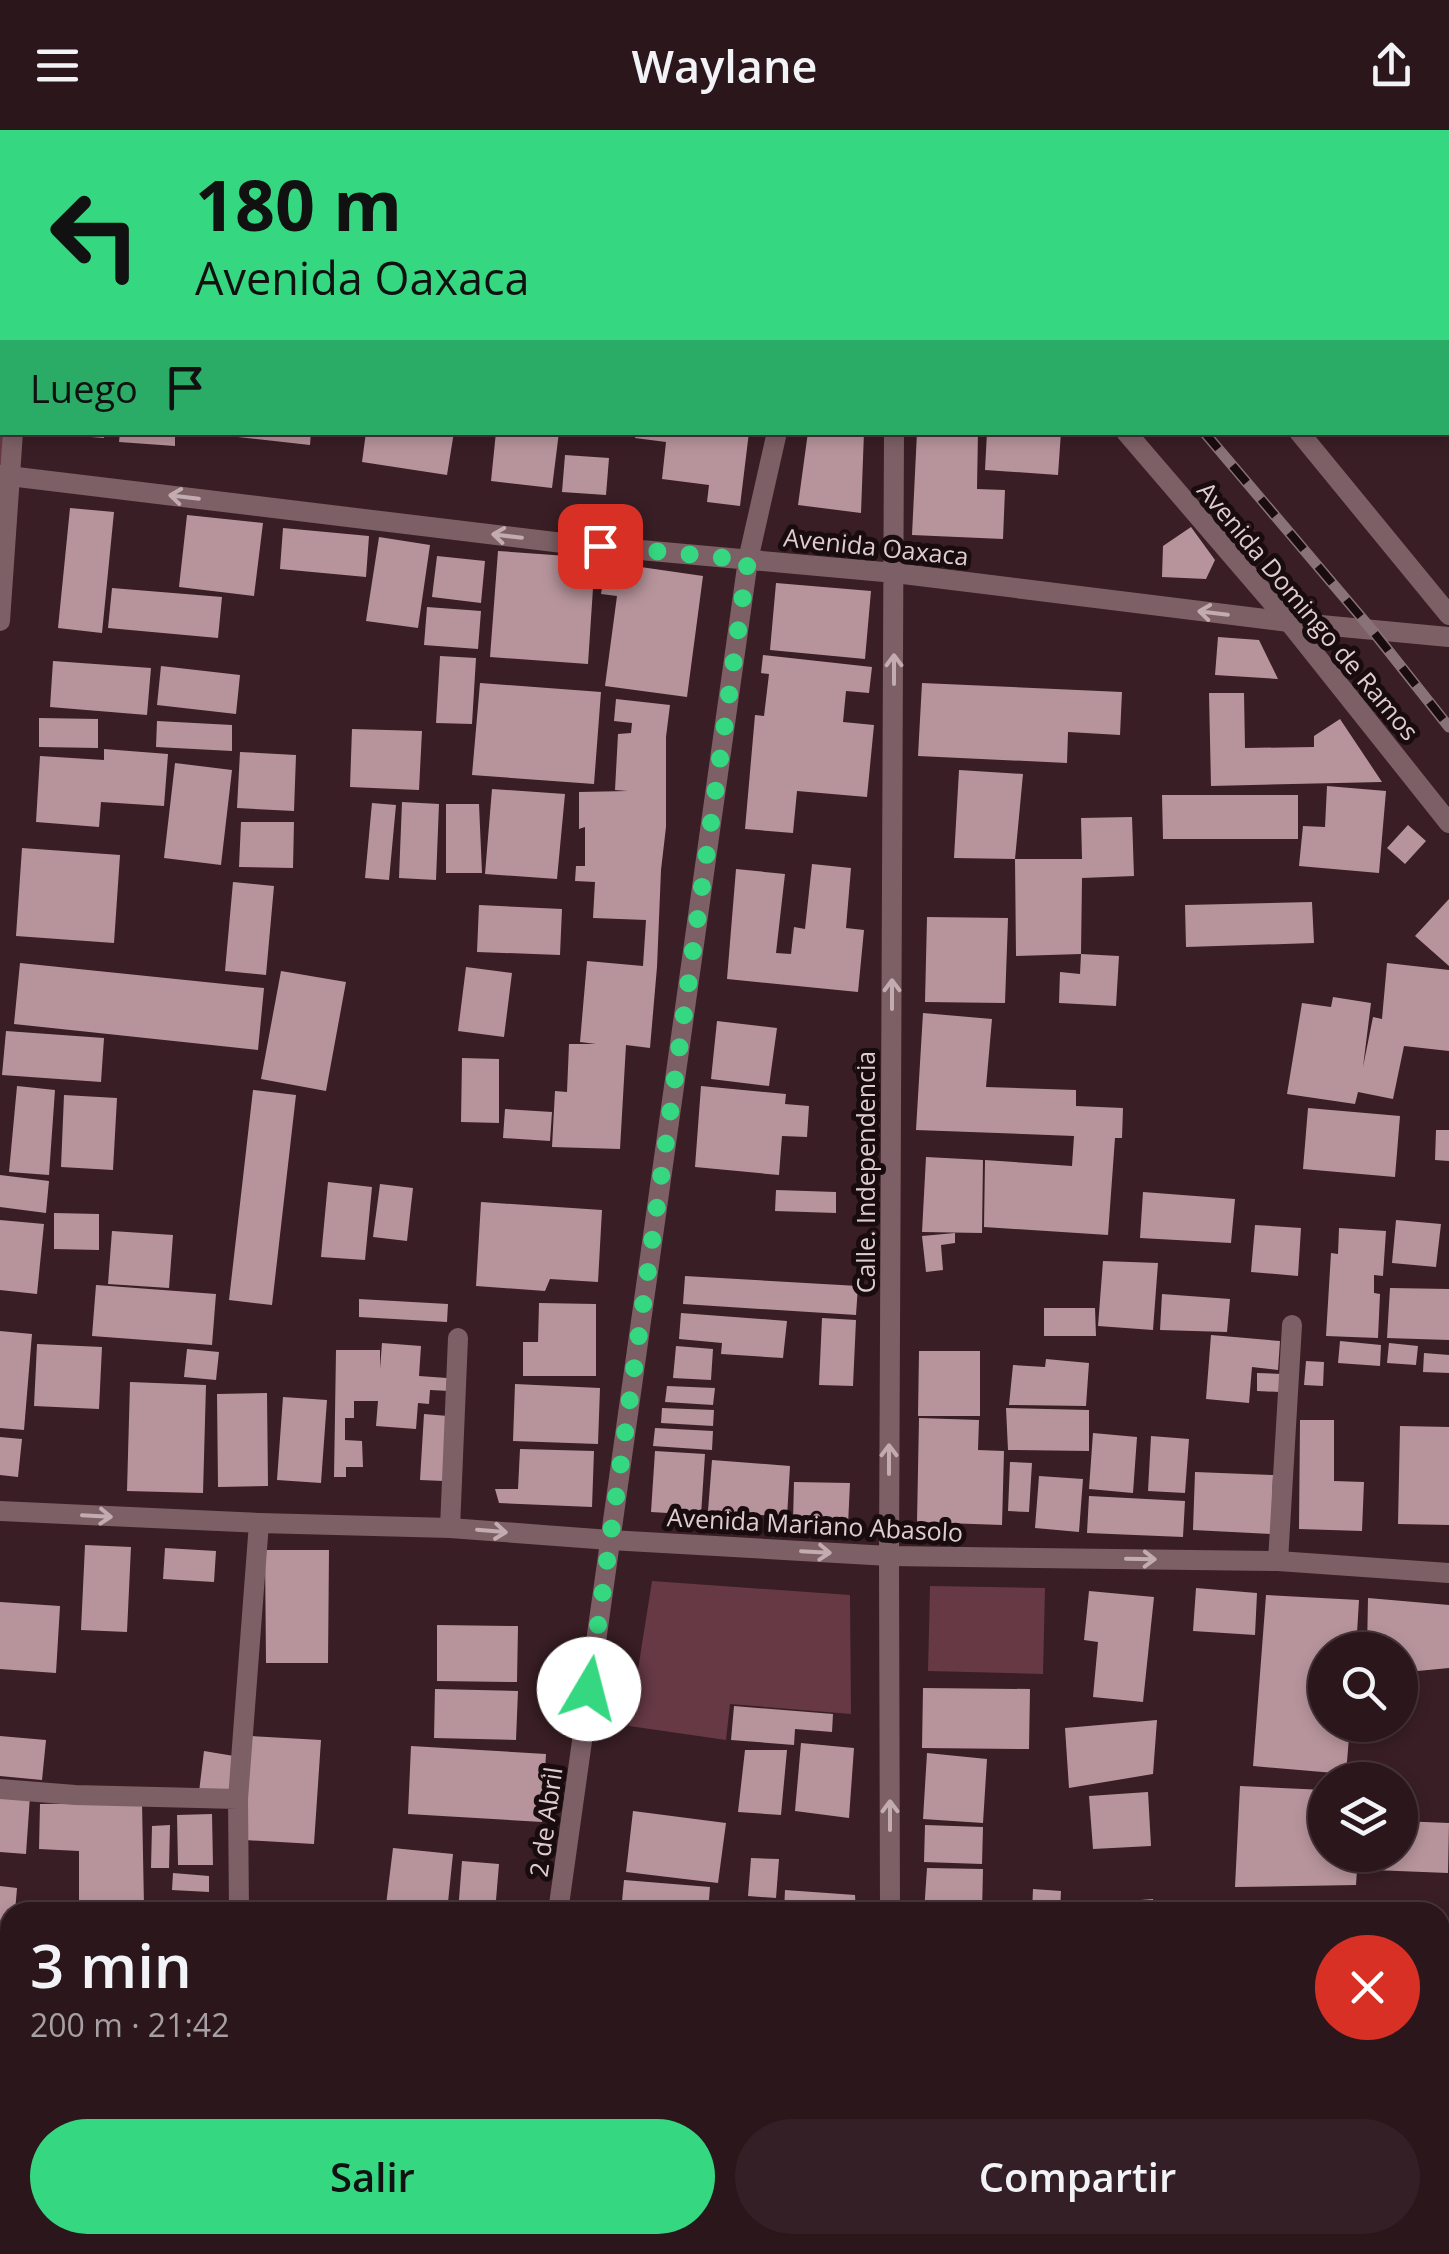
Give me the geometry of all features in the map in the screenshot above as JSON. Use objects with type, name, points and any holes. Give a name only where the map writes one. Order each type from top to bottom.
[{"type":"street","points":[[0,621],[5,476],[12,435]]},
{"type":"street","name":"2 de Abril","points":[[559,1902],[748,560],[776,435]]},
{"type":"street","name":"Calle. Independencia","points":[[890,1902],[894,435]]},
{"type":"street","name":"Avenida Domingo de Ramos","points":[[1129,435],[1289,622],[1449,824]]},
{"type":"street","points":[[1301,435],[1449,615]]},
{"type":"street","name":"Avenida Oaxaca","points":[[5,476],[563,543],[895,573],[1289,622],[1449,637]]},
{"type":"street","points":[[1278,1561],[1292,1325]]},
{"type":"street","points":[[450,1528],[458,1338]]},
{"type":"street","name":"Avenida Mariano Abasolo","points":[[0,1511],[259,1524],[450,1528],[889,1556],[1278,1561],[1449,1573]]},
{"type":"street","points":[[238,1902],[238,1799],[259,1524]]},
{"type":"street","points":[[0,1789],[238,1799]]},
{"type":"shaded area","points":[[0,435],[13,435],[0,621]]},
{"type":"shaded area","points":[[652,1581],[850,1595],[851,1714],[730,1704],[726,1740],[629,1726]]},
{"type":"shaded area","points":[[930,1586],[1045,1588],[1043,1674],[928,1671]]},
{"type":"building","points":[[120,435],[175,435],[175,446],[119,442]]},
{"type":"building","points":[[219,435],[311,435],[310,445]]},
{"type":"building","points":[[366,435],[454,435],[447,475],[362,462]]},
{"type":"building","points":[[496,435],[559,435],[552,488],[491,481]]},
{"type":"building","points":[[749,435],[740,506],[707,502],[709,485],[662,479],[666,442],[635,438]]},
{"type":"building","points":[[808,435],[864,435],[861,513],[798,505]]},
{"type":"building","points":[[917,435],[978,435],[977,489],[1005,490],[1003,539],[912,535]]},
{"type":"building","points":[[987,435],[1061,435],[1058,475],[985,470]]},
{"type":"building","points":[[565,455],[609,458],[606,495],[562,492]]},
{"type":"building","points":[[70,508],[114,512],[102,633],[58,628]]},
{"type":"building","points":[[187,515],[263,523],[254,596],[179,587]]},
{"type":"building","points":[[1191,527],[1215,560],[1206,579],[1162,577],[1163,546]]},
{"type":"building","points":[[283,528],[369,536],[366,577],[280,569]]},
{"type":"building","points":[[379,537],[430,545],[418,628],[366,621]]},
{"type":"building","points":[[498,551],[595,558],[588,664],[490,657]]},
{"type":"building","points":[[437,556],[485,561],[481,603],[432,597]]},
{"type":"building","points":[[606,562],[703,576],[687,697],[605,686],[617,596],[601,594]]},
{"type":"building","points":[[776,583],[871,591],[865,659],[770,650]]},
{"type":"building","points":[[112,588],[222,597],[218,638],[108,628]]},
{"type":"building","points":[[427,607],[481,611],[478,649],[424,645]]},
{"type":"building","points":[[1218,637],[1259,640],[1278,679],[1215,675]]},
{"type":"building","points":[[763,655],[872,667],[869,693],[846,691],[843,722],[874,725],[867,797],[797,791],[793,833],[745,829],[755,715],[764,716],[769,674],[761,673]]},
{"type":"building","points":[[440,656],[476,658],[472,724],[436,723]]},
{"type":"building","points":[[53,661],[151,668],[147,715],[50,707]]},
{"type":"building","points":[[161,666],[240,675],[236,714],[157,705]]},
{"type":"building","points":[[480,683],[601,692],[594,784],[472,775]]},
{"type":"building","points":[[922,683],[1122,692],[1120,735],[1068,732],[1067,763],[918,756]]},
{"type":"building","points":[[1209,693],[1244,693],[1245,748],[1314,747],[1314,736],[1340,719],[1382,782],[1211,786]]},
{"type":"building","points":[[616,699],[670,705],[666,827],[650,1048],[626,1045],[620,1149],[552,1147],[555,1091],[567,1092],[569,1044],[596,1044],[580,1042],[587,961],[643,966],[646,920],[593,918],[595,882],[575,881],[576,866],[585,866],[585,827],[579,829],[579,792],[628,791],[615,790],[618,734],[631,733],[632,723],[614,721]]},
{"type":"building","points":[[39,718],[98,719],[98,748],[39,747]]},
{"type":"building","points":[[157,721],[232,725],[232,751],[156,747]]},
{"type":"building","points":[[352,729],[422,731],[419,790],[350,787]]},
{"type":"building","points":[[104,749],[168,754],[164,806],[101,802],[99,827],[36,822],[40,756],[104,760]]},
{"type":"building","points":[[240,752],[296,755],[294,811],[237,808]]},
{"type":"building","points":[[175,763],[232,770],[221,865],[164,858]]},
{"type":"building","points":[[959,770],[1023,774],[1015,859],[954,858]]},
{"type":"building","points":[[1327,786],[1386,791],[1379,873],[1299,866],[1303,826],[1325,827]]},
{"type":"building","points":[[492,789],[565,794],[557,879],[485,874]]},
{"type":"building","points":[[1162,795],[1298,795],[1298,839],[1163,839]]},
{"type":"building","points":[[402,802],[439,804],[436,880],[399,878]]},
{"type":"building","points":[[372,803],[396,805],[389,880],[365,878]]},
{"type":"building","points":[[446,804],[479,804],[482,873],[446,873]]},
{"type":"building","points":[[1132,817],[1134,876],[1082,878],[1081,954],[1016,956],[1015,859],[1082,859],[1081,818]]},
{"type":"building","points":[[241,822],[294,822],[293,868],[239,867]]},
{"type":"building","points":[[1408,825],[1426,841],[1405,864],[1387,848]]},
{"type":"building","points":[[22,848],[120,855],[114,943],[16,936]]},
{"type":"building","points":[[812,864],[851,868],[846,928],[864,930],[858,992],[727,979],[736,869],[785,874],[776,953],[791,954],[794,927],[805,929]]},
{"type":"building","points":[[233,882],[274,886],[266,975],[225,971]]},
{"type":"building","points":[[1449,899],[1449,966],[1415,936]]},
{"type":"building","points":[[1312,902],[1314,943],[1186,947],[1185,905]]},
{"type":"building","points":[[479,905],[562,909],[560,955],[477,952]]},
{"type":"building","points":[[927,917],[1008,918],[1005,1003],[925,1002]]},
{"type":"building","points":[[1081,954],[1119,956],[1116,1006],[1059,1003],[1060,972],[1080,974]]},
{"type":"building","points":[[20,963],[264,988],[258,1050],[14,1024]]},
{"type":"building","points":[[1387,963],[1449,970],[1449,1051],[1404,1046],[1393,1099],[1358,1092],[1355,1104],[1287,1094],[1302,1003],[1331,1007],[1333,997],[1371,1003],[1363,1067],[1373,1017],[1382,1019]]},
{"type":"building","points":[[466,967],[512,973],[504,1037],[458,1031]]},
{"type":"building","points":[[281,971],[346,982],[326,1091],[261,1079]]},
{"type":"building","points":[[923,1013],[992,1019],[986,1087],[1076,1090],[1076,1106],[1123,1108],[1122,1138],[1115,1138],[1108,1235],[984,1227],[985,1160],[1072,1166],[1074,1136],[916,1130]]},
{"type":"building","points":[[717,1021],[777,1028],[769,1086],[711,1079]]},
{"type":"building","points":[[6,1031],[104,1038],[101,1082],[2,1075]]},
{"type":"building","points":[[462,1058],[499,1059],[499,1123],[461,1122]]},
{"type":"building","points":[[17,1086],[55,1090],[49,1175],[9,1172]]},
{"type":"building","points":[[701,1086],[786,1094],[785,1104],[809,1106],[807,1137],[782,1136],[779,1175],[695,1167]]},
{"type":"building","points":[[253,1090],[296,1095],[272,1305],[229,1300]]},
{"type":"building","points":[[64,1095],[117,1098],[113,1170],[61,1167]]},
{"type":"building","points":[[1308,1108],[1400,1116],[1395,1177],[1303,1169]]},
{"type":"building","points":[[505,1109],[552,1112],[550,1141],[503,1138]]},
{"type":"building","points":[[1436,1130],[1449,1130],[1449,1161],[1435,1160]]},
{"type":"building","points":[[926,1157],[983,1160],[982,1233],[922,1232]]},
{"type":"building","points":[[0,1175],[49,1181],[46,1213],[0,1207]]},
{"type":"building","points":[[328,1182],[372,1187],[365,1260],[321,1257]]},
{"type":"building","points":[[380,1184],[413,1188],[407,1241],[373,1237]]},
{"type":"building","points":[[776,1190],[836,1192],[836,1213],[775,1211]]},
{"type":"building","points":[[1143,1192],[1235,1199],[1231,1243],[1140,1238]]},
{"type":"building","points":[[481,1202],[602,1210],[598,1282],[550,1279],[545,1291],[476,1286]]},
{"type":"building","points":[[54,1213],[99,1214],[99,1250],[54,1249]]},
{"type":"building","points":[[0,1220],[44,1224],[37,1294],[0,1290]]},
{"type":"building","points":[[1396,1220],[1441,1224],[1436,1267],[1392,1263]]},
{"type":"building","points":[[1255,1225],[1301,1228],[1298,1276],[1251,1272]]},
{"type":"building","points":[[1339,1228],[1386,1231],[1383,1276],[1374,1275],[1374,1293],[1380,1294],[1378,1338],[1326,1336],[1331,1253],[1338,1254]]},
{"type":"building","points":[[112,1231],[173,1235],[169,1288],[108,1284]]},
{"type":"building","points":[[955,1233],[955,1243],[941,1245],[943,1270],[926,1272],[922,1236]]},
{"type":"building","points":[[1103,1261],[1158,1263],[1153,1330],[1098,1326]]},
{"type":"building","points":[[685,1276],[858,1286],[856,1315],[683,1304]]},
{"type":"building","points":[[96,1285],[216,1294],[212,1345],[92,1336]]},
{"type":"building","points":[[1390,1288],[1449,1289],[1449,1340],[1387,1338]]},
{"type":"building","points":[[1162,1294],[1230,1299],[1227,1332],[1160,1330]]},
{"type":"building","points":[[359,1299],[448,1304],[447,1322],[359,1317]]},
{"type":"building","points":[[539,1303],[596,1304],[596,1376],[523,1376],[523,1342],[538,1342]]},
{"type":"building","points":[[1044,1308],[1095,1308],[1096,1336],[1044,1336]]},
{"type":"building","points":[[681,1313],[787,1321],[783,1358],[721,1354],[722,1343],[679,1339]]},
{"type":"building","points":[[822,1318],[856,1320],[853,1386],[819,1385]]},
{"type":"building","points":[[0,1331],[32,1334],[24,1430],[0,1428]]},
{"type":"building","points":[[1211,1335],[1280,1341],[1278,1370],[1252,1367],[1249,1403],[1206,1399]]},
{"type":"building","points":[[1340,1341],[1381,1345],[1380,1366],[1338,1363]]},
{"type":"building","points":[[382,1343],[421,1346],[419,1376],[447,1378],[450,1391],[430,1390],[429,1404],[418,1403],[416,1429],[376,1426],[378,1401],[354,1401],[354,1418],[345,1418],[345,1440],[362,1441],[363,1467],[346,1467],[346,1477],[334,1477],[336,1350],[380,1350],[380,1369]]},
{"type":"building","points":[[1389,1343],[1418,1346],[1416,1365],[1387,1363]]},
{"type":"building","points":[[37,1344],[102,1347],[99,1409],[34,1406]]},
{"type":"building","points":[[676,1346],[713,1349],[711,1380],[673,1378]]},
{"type":"building","points":[[187,1349],[219,1352],[216,1380],[184,1377]]},
{"type":"building","points":[[919,1351],[980,1351],[980,1416],[918,1416]]},
{"type":"building","points":[[1424,1353],[1449,1355],[1449,1373],[1423,1372]]},
{"type":"building","points":[[1046,1359],[1089,1363],[1086,1406],[1009,1405],[1013,1365],[1045,1367]]},
{"type":"building","points":[[1306,1361],[1324,1362],[1323,1386],[1304,1385]]},
{"type":"building","points":[[1257,1373],[1282,1374],[1280,1392],[1257,1391]]},
{"type":"building","points":[[130,1382],[206,1385],[203,1493],[127,1491]]},
{"type":"building","points":[[515,1384],[600,1388],[598,1444],[513,1441]]},
{"type":"building","points":[[667,1386],[715,1388],[713,1405],[665,1402]]},
{"type":"building","points":[[267,1393],[268,1486],[218,1487],[217,1394]]},
{"type":"building","points":[[283,1397],[327,1400],[321,1483],[277,1480]]},
{"type":"building","points":[[662,1408],[714,1410],[713,1426],[661,1423]]},
{"type":"building","points":[[1006,1408],[1089,1410],[1089,1451],[1008,1450]]},
{"type":"building","points":[[424,1414],[448,1416],[444,1481],[420,1480]]},
{"type":"building","points":[[919,1418],[979,1420],[978,1450],[1004,1451],[1002,1525],[917,1522]]},
{"type":"building","points":[[1300,1420],[1334,1420],[1334,1481],[1364,1482],[1362,1531],[1299,1529]]},
{"type":"building","points":[[1400,1426],[1449,1427],[1449,1525],[1398,1524]]},
{"type":"building","points":[[655,1428],[713,1431],[712,1450],[653,1446]]},
{"type":"building","points":[[1093,1433],[1137,1437],[1133,1493],[1089,1489]]},
{"type":"building","points":[[1151,1436],[1189,1439],[1185,1493],[1148,1491]]},
{"type":"building","points":[[0,1437],[22,1439],[18,1477],[0,1475]]},
{"type":"building","points":[[520,1449],[594,1451],[592,1507],[499,1503],[495,1489],[518,1489]]},
{"type":"building","points":[[655,1451],[705,1454],[701,1515],[651,1512]]},
{"type":"building","points":[[712,1460],[790,1466],[787,1517],[708,1511]]},
{"type":"building","points":[[1010,1462],[1032,1463],[1029,1512],[1008,1511]]},
{"type":"building","points":[[1195,1472],[1273,1475],[1271,1534],[1193,1530]]},
{"type":"building","points":[[1039,1476],[1083,1479],[1079,1532],[1035,1528]]},
{"type":"building","points":[[794,1482],[850,1483],[848,1525],[793,1522]]},
{"type":"building","points":[[1089,1496],[1185,1501],[1183,1537],[1087,1533]]},
{"type":"building","points":[[85,1545],[131,1547],[127,1632],[81,1630]]},
{"type":"building","points":[[165,1548],[216,1551],[214,1582],[163,1579]]},
{"type":"building","points":[[265,1550],[329,1550],[328,1663],[266,1663]]},
{"type":"building","points":[[1196,1588],[1257,1593],[1255,1635],[1193,1631]]},
{"type":"building","points":[[1089,1591],[1154,1597],[1143,1702],[1093,1697],[1098,1642],[1084,1640]]},
{"type":"building","points":[[1266,1595],[1359,1600],[1357,1632],[1308,1632],[1308,1742],[1349,1742],[1347,1762],[1308,1762],[1308,1771],[1253,1766]]},
{"type":"building","points":[[1368,1598],[1449,1605],[1449,1668],[1418,1671],[1418,1632],[1367,1632]]},
{"type":"building","points":[[0,1602],[60,1606],[56,1673],[0,1669]]},
{"type":"building","points":[[437,1625],[518,1626],[517,1682],[437,1681]]},
{"type":"building","points":[[923,1688],[1030,1689],[1029,1749],[922,1748]]},
{"type":"building","points":[[435,1689],[518,1691],[516,1740],[434,1738]]},
{"type":"building","points":[[734,1706],[833,1714],[832,1732],[795,1729],[794,1745],[731,1740]]},
{"type":"building","points":[[1157,1720],[1153,1774],[1069,1788],[1065,1728]]},
{"type":"building","points":[[0,1736],[46,1740],[42,1780],[0,1776]]},
{"type":"building","points":[[251,1736],[321,1740],[314,1844],[245,1840]]},
{"type":"building","points":[[801,1743],[854,1748],[849,1818],[795,1811]]},
{"type":"building","points":[[411,1746],[546,1754],[542,1822],[408,1814]]},
{"type":"building","points":[[745,1750],[787,1750],[781,1815],[738,1812]]},
{"type":"building","points":[[204,1751],[234,1756],[229,1797],[199,1792]]},
{"type":"building","points":[[927,1753],[987,1759],[983,1823],[923,1819]]},
{"type":"building","points":[[1240,1786],[1308,1789],[1308,1872],[1357,1872],[1356,1885],[1235,1887]]},
{"type":"building","points":[[1148,1792],[1151,1846],[1093,1849],[1089,1796]]},
{"type":"building","points":[[0,1794],[30,1796],[26,1854],[0,1852]]},
{"type":"building","points":[[142,1803],[144,1902],[79,1902],[79,1851],[39,1849],[40,1804]]},
{"type":"building","points":[[633,1811],[726,1823],[718,1883],[626,1872]]},
{"type":"building","points":[[212,1814],[213,1865],[178,1865],[177,1815]]},
{"type":"building","points":[[1418,1822],[1449,1823],[1448,1873],[1418,1872]]},
{"type":"building","points":[[170,1825],[169,1868],[151,1868],[152,1826]]},
{"type":"building","points":[[925,1825],[983,1827],[982,1864],[924,1862]]},
{"type":"building","points":[[393,1848],[453,1854],[448,1902],[386,1902]]},
{"type":"building","points":[[751,1858],[779,1859],[776,1898],[748,1896]]},
{"type":"building","points":[[462,1861],[499,1864],[496,1902],[459,1902]]},
{"type":"building","points":[[927,1868],[983,1869],[982,1902],[925,1902]]},
{"type":"building","points":[[173,1873],[209,1876],[209,1892],[172,1890]]},
{"type":"building","points":[[624,1880],[710,1887],[709,1902],[622,1902]]},
{"type":"building","points":[[0,1886],[17,1888],[16,1902],[0,1902]]},
{"type":"building","points":[[1033,1889],[1061,1891],[1060,1902],[1032,1902]]},
{"type":"building","points":[[785,1890],[855,1895],[855,1902],[784,1902]]},
{"type":"railway","points":[[1207,435],[1449,727]]},
{"type":"route","points":[[589,1689],[748,560],[600,546]]}]
